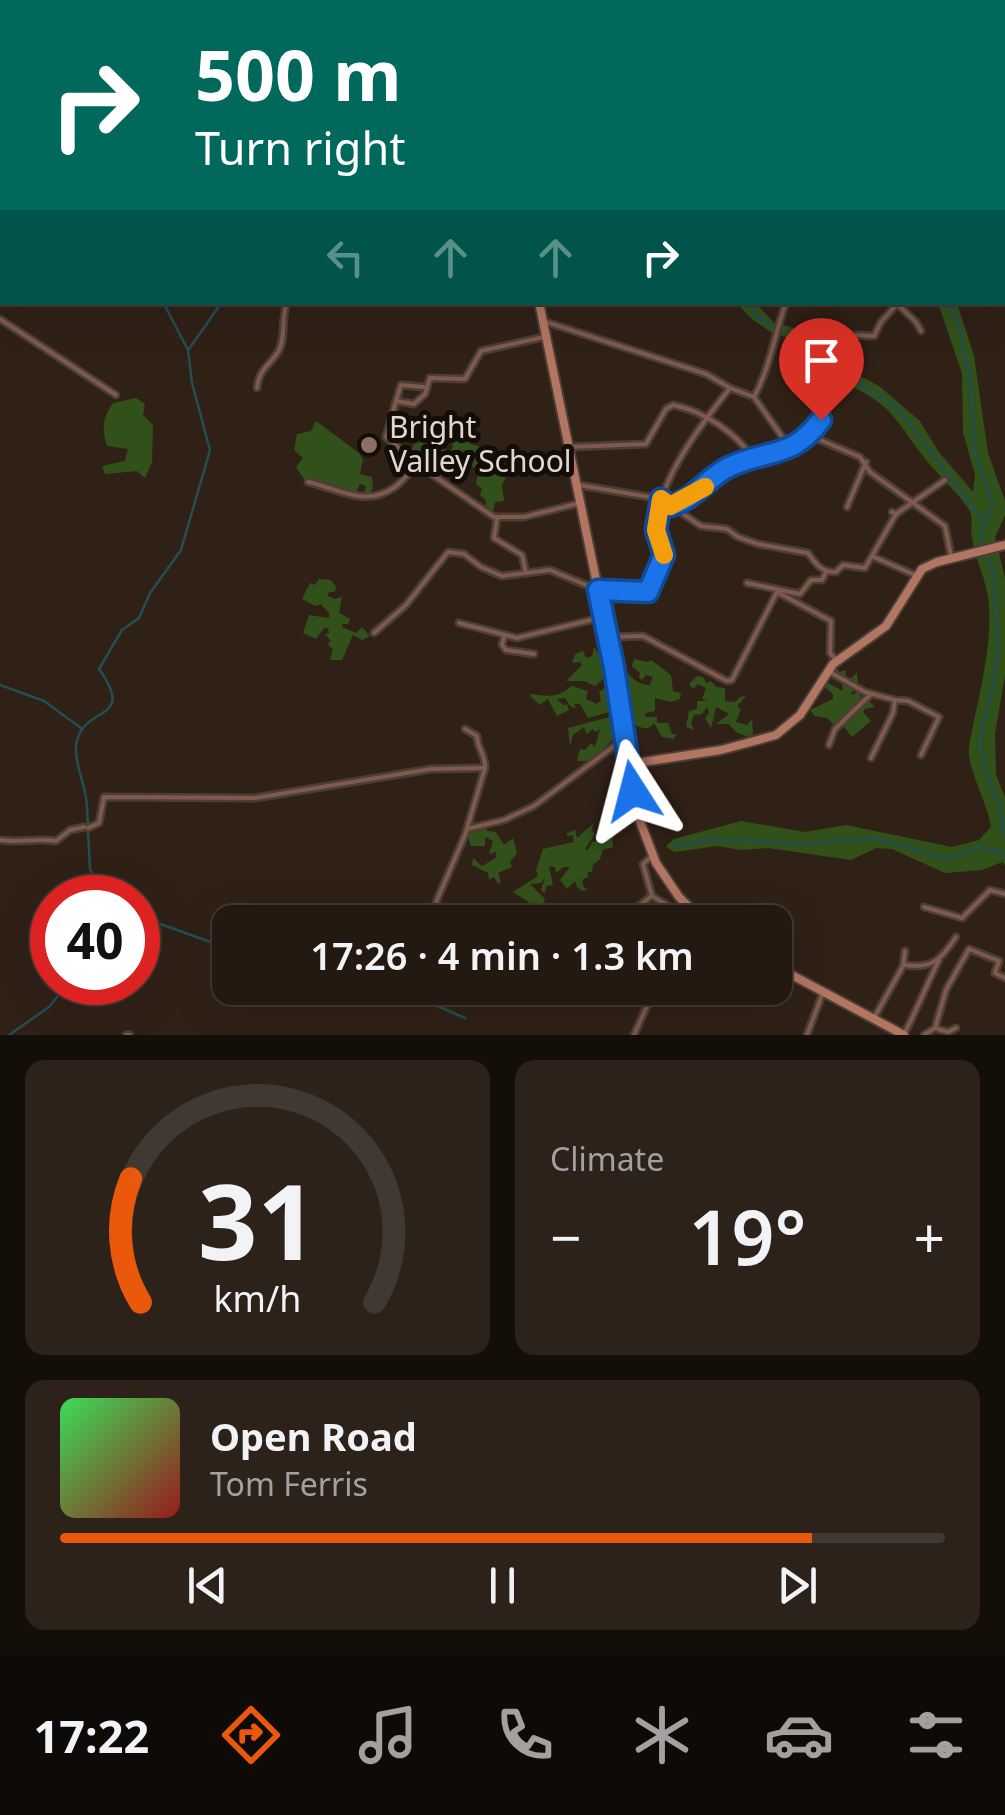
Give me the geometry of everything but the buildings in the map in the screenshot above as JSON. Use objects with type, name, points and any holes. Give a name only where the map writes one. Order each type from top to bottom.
[{"type":"street","points":[[257,388],[261,370],[282,346],[281,324],[286,305]]},
{"type":"street","points":[[540,305],[607,637],[636,810],[652,856],[682,905]]},
{"type":"street","points":[[754,397],[772,354],[785,305]]},
{"type":"street","points":[[856,335],[874,336],[894,305]]},
{"type":"street","points":[[898,305],[921,331]]},
{"type":"street","points":[[0,319],[116,395]]},
{"type":"street","points":[[543,322],[706,374],[754,397],[783,438],[799,444]]},
{"type":"street","points":[[396,401],[414,404],[426,394],[432,377],[466,378],[484,349],[546,337]]},
{"type":"street","points":[[427,388],[401,385],[386,437],[421,467],[497,518],[524,517],[580,503]]},
{"type":"street","points":[[374,633],[406,604],[448,552],[464,554],[498,575],[557,572],[598,590],[648,592],[664,555],[656,530],[661,499],[678,462],[730,388]]},
{"type":"street","points":[[569,446],[646,444],[666,409],[673,405],[708,418],[754,459]]},
{"type":"street","points":[[670,506],[693,496],[728,467],[778,454],[799,444],[811,436],[821,420]]},
{"type":"street","points":[[811,436],[840,446],[866,462],[870,472],[945,526],[951,558]]},
{"type":"street","points":[[847,507],[866,462]]},
{"type":"street","points":[[308,482],[366,499],[394,487],[408,472],[421,467]]},
{"type":"street","points":[[576,485],[661,499],[701,526],[727,529],[758,544],[808,553],[826,572],[834,572],[843,566],[865,568],[894,513],[946,480]]},
{"type":"street","points":[[497,518],[494,538],[522,555],[526,573]]},
{"type":"street","points":[[630,764],[721,750],[776,735],[800,715],[837,661],[886,626],[916,576],[927,566],[1005,545]]},
{"type":"street","points":[[874,557],[916,576]]},
{"type":"street","points":[[746,583],[800,594],[811,580],[822,580],[826,572]]},
{"type":"street","points":[[607,637],[644,636],[726,681],[732,680],[777,592],[830,621],[830,653],[837,661]]},
{"type":"street","points":[[459,623],[504,637],[524,637],[603,618]]},
{"type":"street","points":[[504,637],[502,644],[506,650],[534,654]]},
{"type":"street","points":[[828,671],[871,694],[905,700],[940,717],[921,755]]},
{"type":"street","points":[[829,744],[835,729],[871,694]]},
{"type":"street","points":[[870,758],[893,713],[895,700]]},
{"type":"street","points":[[436,905],[467,829],[485,768],[477,736],[466,730]]},
{"type":"street","points":[[467,829],[504,820],[534,806],[625,738]]},
{"type":"street","points":[[0,840],[56,841],[70,830],[98,823],[104,797],[255,798],[431,769],[485,768]]},
{"type":"street","points":[[652,856],[643,864],[652,896],[667,905]]},
{"type":"street","points":[[924,907],[962,918],[990,890],[1005,894]]},
{"type":"street","points":[[641,905],[652,896]]},
{"type":"street","points":[[792,975],[904,1035],[916,1016],[920,995],[956,937]]},
{"type":"street","points":[[924,1035],[935,1028],[949,984],[970,948],[998,961],[994,973],[1005,978]]},
{"type":"street","points":[[874,1018],[903,964],[905,951]]},
{"type":"street","points":[[903,964],[924,968],[939,960]]},
{"type":"street","points":[[807,1035],[824,995]]},
{"type":"street","points":[[634,1035],[647,1005]]},
{"type":"street","points":[[935,1028],[946,1032],[956,1028]]},
{"type":"green space","points":[[738,305],[758,305],[774,323],[824,335],[844,347],[856,374],[879,386],[920,421],[938,451],[973,492],[975,475],[963,432],[962,373],[939,305],[958,305],[974,356],[988,453],[1005,501],[1005,515],[995,537],[1005,578],[1005,675],[995,734],[996,775],[1005,797],[1005,865],[1002,862],[982,870],[945,873],[892,849],[876,848],[851,860],[768,848],[740,850],[718,846],[674,852],[666,846],[674,839],[741,821],[805,832],[846,825],[952,847],[979,840],[991,827],[969,755],[989,622],[988,595],[971,534],[971,514],[885,407],[846,384],[836,359],[771,332]]},
{"type":"green space","points":[[136,398],[145,404],[143,415],[153,425],[152,462],[145,478],[137,471],[105,474],[102,466],[125,461],[128,449],[107,446],[107,414],[113,403]]},
{"type":"green space","points":[[316,421],[359,453],[363,460],[360,474],[372,477],[373,488],[367,497],[363,497],[366,486],[360,484],[356,493],[315,488],[296,467],[303,458],[294,450],[297,434],[311,431]]},
{"type":"green space","points":[[456,430],[471,444],[484,448],[491,460],[512,467],[502,485],[504,501],[495,502],[493,512],[486,509],[486,500],[480,495],[482,489],[476,484],[478,471],[468,463],[463,465],[460,478],[448,471],[441,475],[424,462],[409,471],[408,455],[414,444],[424,441],[446,450],[448,455],[453,447],[450,438]]},
{"type":"green space","points":[[319,579],[331,580],[336,587],[328,596],[342,597],[339,613],[350,619],[342,627],[356,633],[362,627],[370,636],[362,640],[353,635],[342,660],[330,660],[333,649],[325,634],[329,633],[328,628],[316,639],[303,633],[309,615],[329,618],[321,604],[315,606],[302,599],[310,583],[315,585]]},
{"type":"green space","points":[[604,632],[614,677],[604,678],[595,686],[584,681],[566,681],[581,666],[581,662],[572,663],[575,654],[583,651],[586,658],[592,656],[594,647],[599,654],[604,653]]},
{"type":"green space","points":[[614,655],[620,665],[627,666],[631,677],[642,684],[650,685],[653,677],[639,678],[640,673],[632,666],[634,659],[651,660],[671,675],[673,691],[681,693],[680,699],[671,702],[655,698],[655,711],[645,717],[657,717],[657,723],[668,723],[672,734],[676,734],[674,739],[662,737],[654,723],[646,728],[630,722],[627,725]]},
{"type":"green space","points":[[836,666],[839,672],[846,670],[849,680],[857,673],[858,684],[850,695],[859,692],[863,704],[868,700],[875,707],[865,709],[863,712],[871,721],[852,737],[844,727],[815,716],[810,710],[833,699],[833,694],[822,685],[826,682],[843,691],[832,671]]},
{"type":"green space","points":[[697,676],[725,688],[725,701],[735,702],[746,696],[737,706],[741,709],[736,722],[747,725],[752,719],[753,734],[748,737],[729,724],[716,724],[729,714],[716,707],[711,728],[705,718],[709,713],[707,707],[702,714],[694,715],[694,730],[686,727],[689,711],[697,709],[697,701],[707,701],[702,699],[706,688],[698,684],[693,689],[689,684]]},
{"type":"green space","points":[[615,681],[619,699],[611,700],[613,711],[588,718],[580,704],[571,707],[565,698],[557,699],[567,704],[569,710],[557,716],[548,699],[540,705],[530,694],[556,695],[572,686],[588,691],[586,699],[597,704],[601,700],[599,692]]},
{"type":"green space","points":[[621,714],[619,729],[611,741],[588,761],[577,761],[580,749],[585,750],[591,743],[595,747],[600,729],[587,734],[584,727],[573,735],[570,746],[568,728]]},
{"type":"green space","points":[[594,823],[595,834],[585,849],[588,850],[600,835],[607,841],[612,832],[613,847],[603,850],[592,872],[582,880],[588,889],[582,891],[575,881],[567,889],[560,880],[570,867],[556,873],[555,867],[549,866],[553,885],[546,886],[545,894],[541,890],[545,878],[541,883],[530,884],[545,899],[543,905],[532,905],[513,892],[538,876],[536,870],[543,849],[574,842],[573,835],[567,833],[575,830],[577,838]]},
{"type":"green space","points":[[486,827],[487,831],[496,832],[504,845],[513,838],[517,853],[510,862],[512,867],[498,873],[498,884],[494,877],[489,880],[488,873],[472,865],[473,858],[482,866],[496,858],[496,852],[489,854],[493,841],[485,837],[485,846],[471,846],[467,834]]},
{"type":"waterway","points":[[88,825],[76,746],[80,733],[110,706],[113,698],[99,669],[122,630],[139,618],[150,593],[181,550],[210,450],[192,383],[188,350],[165,305]]},
{"type":"waterway","points":[[189,349],[220,305]]},
{"type":"waterway","points":[[750,305],[774,328]]},
{"type":"waterway","points":[[951,305],[959,325],[972,393],[974,449],[993,505],[981,531],[982,546]]},
{"type":"waterway","points":[[780,330],[807,335],[839,350],[852,379],[897,407],[984,522]]},
{"type":"waterway","points":[[984,554],[993,569],[998,646],[979,742],[1005,833]]},
{"type":"waterway","points":[[0,685],[44,701],[81,728]]},
{"type":"waterway","points":[[88,831],[93,875]]},
{"type":"waterway","points":[[673,846],[709,839],[807,844],[874,838],[949,859],[977,847],[1001,851],[1005,856]]},
{"type":"waterway","points":[[160,924],[212,943]]},
{"type":"waterway","points":[[9,1035],[51,1005]]},
{"type":"waterway","points":[[435,1005],[465,1018]]},
{"type":"slow traffic","points":[[664,555],[656,530],[661,499],[670,506],[678,504],[705,487]]},
{"type":"place","name":"Bright Valley School","points":[[369,445]]},
{"type":"route","points":[[633,791],[598,590],[648,592],[664,555],[656,530],[661,499],[670,506],[682,502],[728,467],[780,454],[811,436],[821,420]]}]
